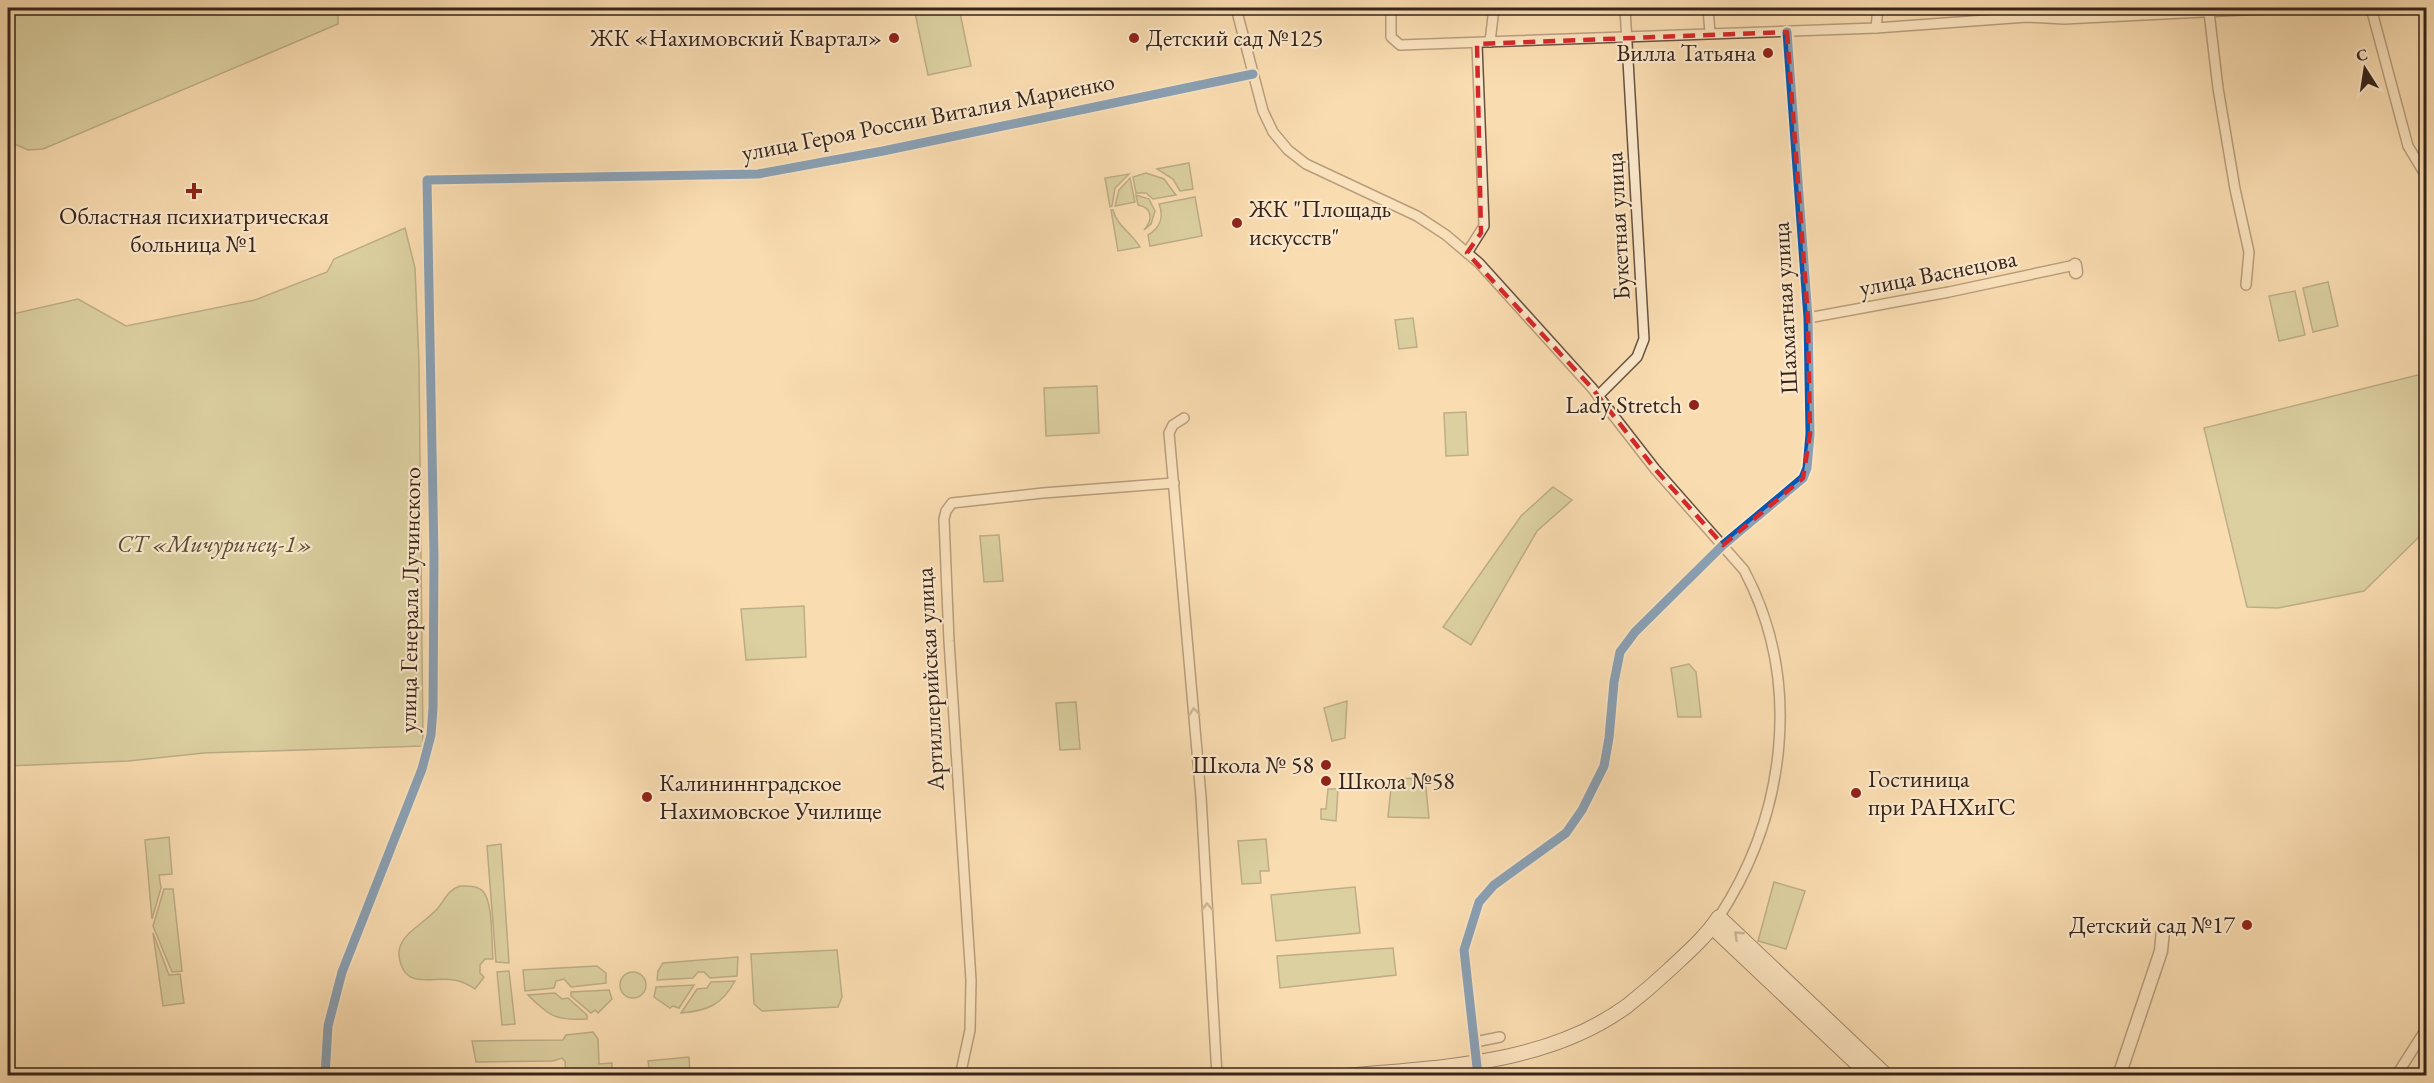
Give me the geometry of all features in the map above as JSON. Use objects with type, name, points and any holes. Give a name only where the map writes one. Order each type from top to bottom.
[{"type":"main road","points":[[1345,1076],[1477,1069],[1571,1037],[1625,1008],[1650,987],[1716,922]]},
{"type":"main road","points":[[1716,922],[1870,1076]]},
{"type":"main road","points":[[1716,922],[1887,1076]]},
{"type":"street","points":[[1236,8],[1263,111],[1273,132],[1288,150],[1306,164],[1417,216],[1446,235],[1467,253],[1506,291],[1598,396],[1654,469],[1744,570],[1762,610],[1775,659],[1781,728],[1778,766],[1766,819],[1748,865],[1716,922]]},
{"type":"street","points":[[1391,8],[1391,37],[1400,45],[1787,32],[2027,17],[2064,19],[2283,8]]},
{"type":"street","points":[[1490,42],[1494,8]]},
{"type":"street","name":"Букетная улица","points":[[1598,396],[1637,357],[1644,339],[1625,8]]},
{"type":"street","points":[[1708,8],[1710,33]]},
{"type":"street","points":[[1876,28],[1878,8]]},
{"type":"street","points":[[2371,8],[2408,146],[2426,171]]},
{"type":"street","points":[[2210,12],[2218,88],[2235,189],[2249,252],[2246,285]]},
{"type":"street","name":"Шахматная улица","points":[[1477,1069],[1464,950],[1479,902],[1494,885],[1546,850],[1566,833],[1582,810],[1605,766],[1614,682],[1620,652],[1635,632],[1723,545],[1803,478],[1807,468],[1810,434],[1808,318],[1787,32]]},
{"type":"street","points":[[1467,253],[1484,226],[1477,44]]},
{"type":"street","name":"улица Героя России Виталия Мариенко","points":[[428,180],[758,174],[883,151],[1252,74]]},
{"type":"street","name":"улица Генерала Лучинского","points":[[325,1076],[328,1026],[342,972],[422,769],[431,735],[434,557],[428,180]]},
{"type":"street","name":"улица Васнецова","points":[[1808,318],[2075,268]]},
{"type":"street","points":[[1184,418],[1173,425],[1169,433],[1201,797],[1217,1076]]},
{"type":"street","name":"Артиллерийская улица","points":[[960,1076],[970,1030],[971,980],[949,641],[944,519],[946,511],[952,503],[1054,492],[1174,483]]},
{"type":"street","points":[[2119,1076],[2161,951],[2163,930]]},
{"type":"street","points":[[2396,1076],[2427,1029]]},
{"type":"street","points":[[1475,1042],[1500,1037]]},
{"type":"highlighted area","points":[[1787,32],[1808,318],[1810,434],[1803,478],[1723,545],[1655,469],[1592,388],[1467,253],[1481,233],[1477,44]]},
{"type":"green space","points":[[8,8],[338,8],[338,24],[43,149],[28,150],[8,141]]},
{"type":"green space","points":[[914,8],[959,8],[971,66],[928,75]]},
{"type":"green space","points":[[1189,163],[1193,189],[1180,191],[1173,179],[1157,169]]},
{"type":"green space","points":[[1146,173],[1164,179],[1176,195],[1153,199],[1146,193],[1136,193],[1133,177]]},
{"type":"green space","points":[[1129,174],[1115,188],[1110,207],[1105,178]]},
{"type":"green space","points":[[1130,178],[1135,202],[1115,206],[1119,190]]},
{"type":"green space","points":[[1136,195],[1149,199],[1155,211],[1151,224],[1144,230],[1149,223],[1150,215],[1147,209],[1138,205]]},
{"type":"green space","points":[[1195,197],[1202,236],[1150,246],[1148,235],[1155,229],[1161,218],[1159,204]]},
{"type":"green space","points":[[1111,210],[1113,210],[1118,221],[1140,247],[1118,251]]},
{"type":"green space","name":"СТ «Мичуринец-1»","points":[[405,228],[415,268],[419,363],[423,746],[204,753],[128,761],[8,766],[8,315],[78,299],[126,326],[255,300],[327,272],[334,259]]},
{"type":"green space","points":[[2328,282],[2338,326],[2313,332],[2303,288]]},
{"type":"green space","points":[[2295,291],[2305,335],[2279,341],[2269,296]]},
{"type":"green space","points":[[1413,318],[1417,347],[1399,349],[1395,320]]},
{"type":"green space","points":[[2426,373],[2426,534],[2423,533],[2364,591],[2278,608],[2247,607],[2204,428]]},
{"type":"green space","points":[[1097,386],[1099,433],[1046,436],[1044,388]]},
{"type":"green space","points":[[1466,412],[1468,455],[1446,456],[1444,413]]},
{"type":"green space","points":[[1553,487],[1572,500],[1537,531],[1471,645],[1443,627],[1521,516]]},
{"type":"green space","points":[[999,535],[1003,581],[984,582],[980,536]]},
{"type":"green space","points":[[804,606],[806,657],[746,660],[741,609]]},
{"type":"green space","points":[[1689,664],[1696,672],[1701,717],[1678,717],[1671,668]]},
{"type":"green space","points":[[1347,701],[1345,738],[1332,741],[1324,708]]},
{"type":"green space","points":[[1076,702],[1080,749],[1060,750],[1056,703]]},
{"type":"green space","points":[[1392,778],[1425,779],[1429,818],[1388,817]]},
{"type":"green space","points":[[1328,789],[1338,789],[1336,821],[1321,819],[1321,809],[1326,809]]},
{"type":"green space","points":[[169,837],[172,874],[159,875],[161,888],[152,919],[145,840]]},
{"type":"green space","points":[[1266,839],[1269,871],[1260,871],[1261,883],[1242,884],[1238,841]]},
{"type":"green space","points":[[501,844],[509,963],[496,962],[487,846]]},
{"type":"green space","points":[[1774,882],[1805,891],[1786,949],[1758,941]]},
{"type":"green space","points":[[460,886],[473,886],[480,889],[488,901],[490,910],[493,959],[485,959],[480,965],[480,973],[484,977],[475,989],[465,983],[446,979],[413,978],[402,967],[399,956],[405,937],[435,911],[450,892]]},
{"type":"green space","points":[[1355,887],[1360,933],[1276,941],[1271,895]]},
{"type":"green space","points":[[164,889],[173,889],[182,971],[172,972],[153,926]]},
{"type":"green space","points":[[153,933],[169,975],[180,974],[184,1003],[163,1006]]},
{"type":"green space","points":[[1393,948],[1396,975],[1280,988],[1277,956]]},
{"type":"green space","points":[[837,950],[842,997],[838,1007],[762,1011],[754,1004],[751,954]]},
{"type":"green space","points":[[738,957],[737,976],[710,978],[704,972],[698,972],[693,978],[657,980],[658,971],[663,963]]},
{"type":"green space","points":[[597,966],[606,973],[606,983],[571,987],[564,979],[556,981],[554,988],[525,991],[523,970]]},
{"type":"green space","points":[[509,971],[515,1024],[502,1025],[497,972]]},
{"type":"green space","points":[[633,972],[642,976],[646,985],[642,994],[633,998],[624,994],[620,985],[624,976]]},
{"type":"green space","points":[[735,981],[725,996],[713,1005],[699,1011],[681,1013],[697,989],[707,988],[711,982]]},
{"type":"green space","points":[[694,985],[679,1008],[673,1006],[670,1008],[654,997],[656,987]]},
{"type":"green space","points":[[609,990],[612,999],[598,1013],[595,1010],[591,1013],[571,996],[571,992]]},
{"type":"green space","points":[[555,993],[562,999],[568,998],[587,1015],[587,1019],[554,1016],[528,995]]},
{"type":"green space","points":[[593,1032],[598,1039],[599,1064],[612,1063],[612,1070],[586,1072],[583,1075],[566,1075],[565,1061],[562,1058],[553,1061],[476,1062],[472,1041],[563,1040],[566,1035]]},
{"type":"green space","points":[[689,1057],[690,1075],[663,1075],[657,1069],[649,1068],[648,1061]]},
{"type":"waterway","points":[[2421,1076],[2426,1068]]},
{"type":"cycle path","points":[[1478,1076],[1464,950],[1479,902],[1494,885],[1566,833],[1582,810],[1604,766],[1620,652],[1635,632],[1723,545],[1803,478],[1807,468],[1810,434],[1808,318],[1787,32]]},
{"type":"cycle path","points":[[325,1076],[328,1026],[342,972],[422,769],[431,735],[434,557],[427,180],[758,174],[883,151],[1253,74]]},
{"type":"place","name":"ЖК «Нахимовский Квартал»","points":[[894,38]]},
{"type":"place","name":"Детский сад №125","points":[[1134,38]]},
{"type":"place","name":"Вилла Татьяна","points":[[1768,53]]},
{"type":"place","name":"Областная психиатрическая больница №1","points":[[194,191]]},
{"type":"place","name":"ЖК \"Площадь искусств\"","points":[[1237,223]]},
{"type":"place","name":"Lady Stretch","points":[[1694,405]]},
{"type":"place","name":"Школа № 58","points":[[1326,765]]},
{"type":"place","name":"Школа №58","points":[[1326,781]]},
{"type":"place","name":"Гостиница при РАНХиГС","points":[[1856,793]]},
{"type":"place","name":"Калининнградское Нахимовское Училище","points":[[647,797]]},
{"type":"place","name":"Детский сад №17","points":[[2247,925]]}]
